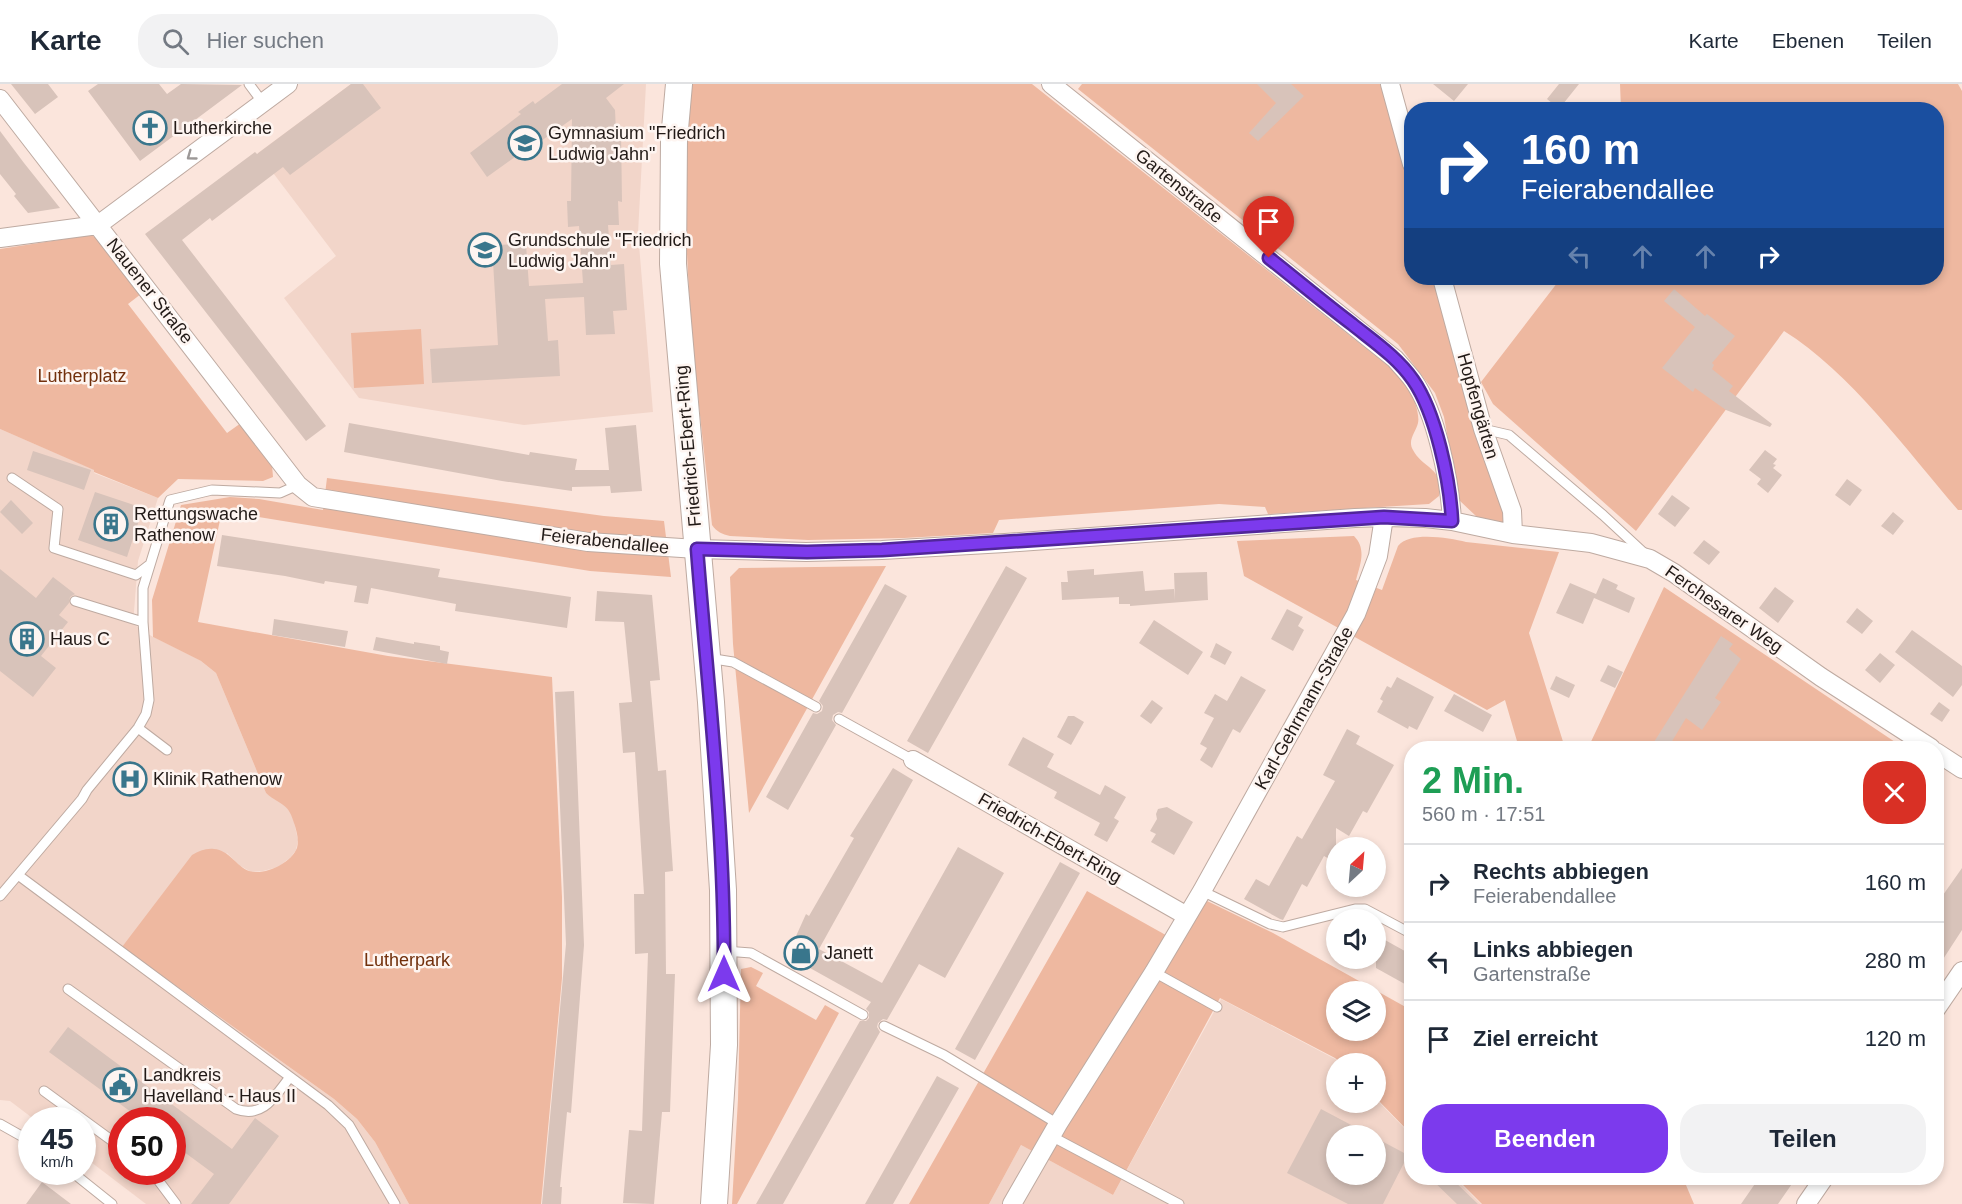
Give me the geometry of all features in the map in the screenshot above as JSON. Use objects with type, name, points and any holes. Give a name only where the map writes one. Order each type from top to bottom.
[{"type":"main road","name":"Friedrich-Ebert-Ring","points":[[680,84],[674,140],[673,264],[719,808],[724,951],[723,1067],[714,1204]]},
{"type":"street","points":[[0,238],[98,225],[288,84]]},
{"type":"street","name":"Gartenstraße","points":[[1051,84],[1395,358],[1413,380],[1426,404],[1445,472],[1451,500],[1452,521]]},
{"type":"street","points":[[1390,84],[1404,135]]},
{"type":"street","name":"Nauener Straße","points":[[0,99],[298,485]]},
{"type":"street","name":"Hopfengärten","points":[[1444,285],[1483,429],[1512,511],[1513,534]]},
{"type":"street","name":"Feierabendallee","points":[[298,485],[313,497],[446,520],[588,542],[697,549],[807,552],[882,550],[1384,517],[1452,521],[1493,530]]},
{"type":"street","name":"Karl-Gehrmann-Straße","points":[[1012,1204],[1054,1130],[1154,972],[1202,891],[1356,614],[1378,556],[1384,517]]},
{"type":"street","name":"Ferchesarer Weg","points":[[1493,530],[1591,543],[1650,559],[1674,573],[1821,677],[1920,741]]},
{"type":"street","points":[[1944,757],[1962,769]]},
{"type":"street","name":"Friedrich-Ebert-Ring","points":[[913,760],[1187,916]]},
{"type":"street","points":[[1944,997],[1962,971]]},
{"type":"street","points":[[1806,1204],[1819,1185]]},
{"type":"lane","points":[[249,84],[263,103]]},
{"type":"lane","points":[[1483,429],[1509,435],[1650,559]]},
{"type":"lane","points":[[12,478],[58,509],[54,548],[136,575],[150,565]]},
{"type":"lane","points":[[0,896],[138,728],[146,714],[149,700],[143,622],[143,588],[170,500],[212,490],[280,493],[298,485]]},
{"type":"lane","points":[[75,602],[143,622]]},
{"type":"lane","points":[[706,657],[733,662],[816,707]]},
{"type":"lane","points":[[839,719],[913,760]]},
{"type":"lane","points":[[138,728],[167,750]]},
{"type":"lane","points":[[18,875],[328,1105],[349,1125],[395,1204]]},
{"type":"lane","points":[[1202,891],[1270,924],[1283,927],[1355,909],[1365,909],[1404,930]]},
{"type":"lane","points":[[724,951],[751,953],[863,1015]]},
{"type":"lane","points":[[1154,972],[1217,1006]]},
{"type":"lane","points":[[68,989],[236,1109],[246,1113],[266,1106],[290,1077]]},
{"type":"lane","points":[[884,1026],[944,1055],[1054,1130],[1179,1204]]},
{"type":"lane","points":[[44,1091],[108,1138]]},
{"type":"lane","points":[[0,1124],[18,1134]]},
{"type":"lane","points":[[88,1185],[112,1204]]},
{"type":"lane","points":[[162,1185],[176,1204]]},
{"type":"shaded area","name":"Grundschule \"Friedrich Ludwig Jahn\"","points":[[351,84],[646,84],[638,233],[653,412],[524,425],[359,398],[284,298],[336,256],[258,153]]},
{"type":"shaded area","name":"Klinik Rathenow","points":[[0,429],[95,470],[94,473],[158,498],[138,561],[133,624],[153,637],[201,661],[216,673],[266,793],[284,804],[292,813],[298,840],[296,850],[291,857],[278,867],[251,872],[239,865],[227,853],[122,947],[334,1099],[357,1119],[375,1142],[409,1204],[146,1204],[121,1185],[186,1185],[186,1107],[108,1107],[108,1175],[96,1166],[96,1107],[18,1107],[10,1101],[0,1100]]},
{"type":"shaded area","points":[[1221,999],[1326,1054],[1326,1113],[1386,1113],[1386,1109],[1404,1128],[1404,1185],[1462,1185],[1481,1204],[989,1204],[1021,1145],[1113,1195]]},
{"type":"green space","points":[[692,84],[1032,84],[1397,373],[1409,387],[1417,410],[1418,423],[1411,439],[1411,446],[1417,456],[1436,474],[1440,486],[1439,496],[1429,504],[1268,514],[1265,507],[1219,504],[999,520],[993,533],[904,538],[808,540],[730,536],[720,532],[712,525],[690,309],[686,179]]},
{"type":"green space","points":[[1082,84],[1385,84],[1404,158],[1404,285],[1438,285],[1488,471],[1507,515],[1505,523],[1477,517],[1459,500],[1444,417],[1435,393],[1398,344],[1078,89]]},
{"type":"green space","points":[[1620,84],[1958,84],[1962,91],[1962,510],[1958,510],[1855,390],[1808,348],[1784,331],[1636,531],[1493,404],[1481,382],[1556,285],[1944,285],[1944,102],[1621,102]]},
{"type":"green space","name":"Lutherplatz","points":[[91,235],[98,239],[141,294],[128,304],[227,433],[241,423],[272,465],[273,477],[263,481],[178,479],[158,498],[0,429],[0,249]]},
{"type":"green space","points":[[421,329],[424,384],[354,388],[351,333]]},
{"type":"green space","name":"Lutherpark","points":[[327,478],[604,516],[664,521],[671,577],[590,571],[222,511],[198,622],[388,656],[552,677],[562,897],[562,978],[541,1204],[409,1204],[375,1142],[357,1119],[334,1099],[122,947],[192,855],[205,849],[219,850],[249,871],[262,872],[277,867],[289,859],[298,845],[290,812],[266,793],[216,673],[201,661],[153,637],[152,600],[181,505],[230,497],[259,499],[323,510]]},
{"type":"green space","points":[[1354,536],[1361,552],[1361,563],[1356,580],[1382,590],[1398,546],[1411,538],[1440,538],[1559,552],[1529,633],[1563,741],[1517,741],[1505,700],[1487,710],[1244,576],[1237,541]]},
{"type":"green space","points":[[886,566],[749,813],[733,644],[730,577],[739,568]]},
{"type":"green space","points":[[1664,587],[1894,741],[1591,741]]},
{"type":"green space","points":[[1087,891],[1180,943],[1205,900],[1273,933],[1326,963],[1326,969],[1338,969],[1359,981],[1326,981],[1326,1041],[1386,1041],[1386,996],[1404,1006],[1404,1127],[1386,1108],[1386,1053],[1326,1053],[1220,998],[1113,1195],[1021,1145],[989,1204],[909,1204]]},
{"type":"green space","points":[[751,967],[763,973],[756,986],[816,1020],[825,1005],[839,1013],[737,1204],[732,1204],[738,1099],[741,969]]},
{"type":"green space","points":[[1463,1185],[1686,1185],[1694,1204],[1482,1204]]},
{"type":"building","points":[[11,84],[48,84],[58,97],[35,114]]},
{"type":"building","name":"Lutherkirche","points":[[98,84],[159,84],[167,94],[181,84],[242,85],[140,161],[88,91]]},
{"type":"building","points":[[351,84],[363,84],[381,108],[290,175],[283,167],[212,221],[210,218],[182,240],[326,426],[306,441],[145,234]]},
{"type":"building","points":[[562,84],[624,84],[606,98],[615,110],[616,131],[621,131],[622,202],[618,201],[619,225],[608,225],[611,265],[624,264],[627,310],[613,311],[615,334],[586,335],[584,297],[545,299],[548,341],[558,340],[560,376],[432,383],[430,349],[498,345],[492,245],[526,244],[529,286],[583,283],[579,226],[568,227],[567,201],[571,201],[572,119],[487,177],[470,153],[521,114],[518,112],[533,101],[535,104]]},
{"type":"building","points":[[1257,84],[1291,84],[1304,96],[1258,141],[1249,133],[1276,103]]},
{"type":"building","points":[[1433,84],[1468,84],[1454,101]]},
{"type":"building","points":[[1559,84],[1579,84],[1565,102],[1551,102],[1547,99]]},
{"type":"building","points":[[0,131],[60,208],[28,213],[14,196],[16,194],[0,174]]},
{"type":"building","points":[[1674,289],[1705,316],[1707,314],[1735,336],[1712,363],[1714,365],[1712,369],[1733,386],[1729,391],[1772,424],[1770,427],[1726,410],[1695,388],[1693,392],[1662,368],[1695,327],[1664,301]]},
{"type":"building","points":[[349,423],[529,455],[530,452],[577,459],[575,470],[609,470],[605,428],[636,425],[642,491],[611,493],[610,486],[572,487],[572,491],[502,481],[344,452]]},
{"type":"building","points":[[1765,450],[1777,459],[1773,468],[1782,475],[1768,493],[1757,484],[1761,479],[1749,470]]},
{"type":"building","points":[[33,451],[91,470],[84,490],[27,470]]},
{"type":"building","points":[[1847,479],[1862,490],[1850,506],[1835,495]]},
{"type":"building","name":"Rettungswache Rathenow","points":[[95,492],[143,508],[127,557],[78,540]]},
{"type":"building","points":[[1672,495],[1690,508],[1675,527],[1658,514]]},
{"type":"building","points":[[11,500],[33,523],[22,534],[0,512]]},
{"type":"building","points":[[1893,512],[1904,521],[1893,535],[1881,526]]},
{"type":"building","points":[[222,535],[440,569],[438,577],[571,597],[567,628],[455,611],[456,604],[371,588],[368,604],[354,602],[357,586],[325,581],[324,584],[217,566]]},
{"type":"building","points":[[1704,540],[1720,552],[1709,565],[1693,553]]},
{"type":"building","points":[[1006,566],[1027,578],[928,753],[907,741]]},
{"type":"building","name":"Haus C","points":[[0,569],[36,598],[53,577],[75,594],[70,597],[69,603],[59,615],[68,622],[41,656],[56,668],[33,697],[0,671]]},
{"type":"building","points":[[1094,569],[1094,575],[1143,571],[1145,591],[1174,589],[1175,600],[1174,573],[1207,572],[1208,600],[1130,606],[1130,604],[1119,604],[1119,597],[1062,600],[1061,582],[1068,582],[1067,571]]},
{"type":"building","points":[[1603,578],[1618,585],[1616,589],[1635,598],[1629,613],[1594,598],[1583,624],[1556,613],[1570,583],[1596,594]]},
{"type":"building","points":[[885,584],[907,596],[842,713],[838,712],[833,715],[832,720],[836,725],[788,810],[766,797],[813,713],[817,714],[822,711],[823,706],[819,701]]},
{"type":"building","points":[[1775,587],[1794,601],[1778,623],[1759,608]]},
{"type":"building","points":[[597,591],[652,595],[660,680],[650,681],[658,771],[666,770],[673,871],[665,872],[666,974],[675,974],[670,1112],[662,1112],[654,1204],[623,1203],[629,1130],[642,1131],[648,953],[635,954],[634,894],[644,894],[635,752],[623,753],[619,703],[632,702],[624,622],[595,621]]},
{"type":"building","points":[[1857,608],[1873,621],[1862,634],[1846,622]]},
{"type":"building","points":[[1287,609],[1303,617],[1298,626],[1304,630],[1293,651],[1271,639]]},
{"type":"building","points":[[274,619],[348,631],[345,647],[272,635]]},
{"type":"building","points":[[1154,620],[1203,652],[1188,675],[1139,643]]},
{"type":"building","points":[[1912,630],[1962,666],[1962,685],[1953,697],[1895,652]]},
{"type":"building","points":[[1721,636],[1733,644],[1729,649],[1741,659],[1715,698],[1721,702],[1702,730],[1686,718],[1672,741],[1655,741]]},
{"type":"building","points":[[376,637],[440,646],[440,650],[449,652],[447,664],[373,650]]},
{"type":"building","points":[[1216,643],[1232,652],[1225,665],[1210,657]]},
{"type":"building","points":[[1880,653],[1895,665],[1880,683],[1865,670]]},
{"type":"building","points":[[1608,665],[1623,672],[1615,688],[1600,681]]},
{"type":"building","points":[[1241,676],[1266,690],[1240,733],[1233,729],[1212,768],[1200,760],[1207,748],[1200,744],[1214,718],[1204,713],[1215,694],[1227,701]]},
{"type":"building","points":[[1556,676],[1575,685],[1569,698],[1550,689]]},
{"type":"building","points":[[1397,677],[1434,697],[1417,730],[1409,726],[1408,729],[1377,712],[1383,701],[1380,699],[1387,686],[1391,688]]},
{"type":"building","points":[[574,691],[584,945],[571,1113],[567,1112],[560,1187],[562,1187],[561,1204],[542,1204],[566,944],[555,692]]},
{"type":"building","points":[[1454,694],[1492,715],[1483,732],[1444,711]]},
{"type":"building","points":[[1152,700],[1163,708],[1151,724],[1140,716]]},
{"type":"building","points":[[1939,702],[1950,710],[1942,722],[1930,714]]},
{"type":"building","points":[[1068,716],[1074,716],[1084,722],[1071,745],[1057,737]]},
{"type":"building","points":[[1347,729],[1360,736],[1356,744],[1394,765],[1367,813],[1363,811],[1349,836],[1336,828],[1336,837],[1326,837],[1326,857],[1324,856],[1307,887],[1302,884],[1283,920],[1244,899],[1256,879],[1269,886],[1297,836],[1302,839],[1335,781],[1323,775]]},
{"type":"building","points":[[1023,737],[1054,754],[1047,767],[1100,795],[1105,785],[1126,797],[1114,818],[1119,821],[1107,842],[1094,835],[1100,823],[1054,798],[1057,792],[1008,765]]},
{"type":"building","points":[[893,768],[913,780],[819,949],[882,983],[958,847],[1004,873],[945,978],[919,964],[887,1020],[883,1019],[878,1023],[877,1027],[880,1032],[783,1204],[756,1204],[860,1021],[866,1021],[869,1018],[869,1012],[866,1009],[871,1002],[792,958],[792,945],[806,914],[809,916],[854,838],[850,836]]},
{"type":"building","points":[[1167,807],[1193,822],[1174,855],[1151,842],[1156,834],[1150,831],[1157,819],[1158,809]]},
{"type":"building","points":[[1060,862],[1080,873],[975,1060],[955,1049]]},
{"type":"building","points":[[1962,868],[1962,930],[1944,958],[1944,894]]},
{"type":"building","points":[[1386,941],[1404,951],[1404,984],[1378,969],[1386,969]]},
{"type":"building","name":"Landkreis Havelland - Haus II","points":[[68,1027],[176,1107],[124,1107],[49,1052]]},
{"type":"building","points":[[937,1076],[959,1088],[893,1204],[865,1204]]},
{"type":"building","points":[[1321,1109],[1351,1125],[1326,1125],[1326,1185],[1386,1185],[1386,1143],[1404,1153],[1404,1163],[1383,1204],[1348,1204],[1287,1173]]},
{"type":"building","name":"Landkreis Havelland - Haus II","points":[[186,1115],[232,1149],[255,1118],[279,1136],[229,1204],[191,1204],[214,1174],[186,1153]]},
{"type":"building","points":[[40,1185],[46,1185],[71,1204],[26,1204]]},
{"type":"building","points":[[1437,1185],[1458,1185],[1478,1204],[1457,1204]]},
{"type":"building","points":[[1754,1185],[1791,1185],[1778,1204],[1741,1204]]},
{"type":"place","name":"Lutherkirche","points":[[150,128]]},
{"type":"place","name":"Gymnasium \"Friedrich Ludwig Jahn\"","points":[[525,143]]},
{"type":"place","name":"Grundschule \"Friedrich Ludwig Jahn\"","points":[[485,250]]},
{"type":"place","name":"Rettungswache Rathenow","points":[[111,524]]},
{"type":"place","name":"Haus C","points":[[27,639]]},
{"type":"place","name":"Klinik Rathenow","points":[[130,779]]},
{"type":"place","name":"Janett","points":[[801,953]]},
{"type":"place","name":"Landkreis Havelland - Haus II","points":[[120,1085]]},
{"type":"route","points":[[724,974],[719,808],[697,549],[807,552],[882,550],[1384,517],[1452,521],[1451,500],[1436,435],[1426,404],[1413,380],[1395,358],[1269,258]]}]
